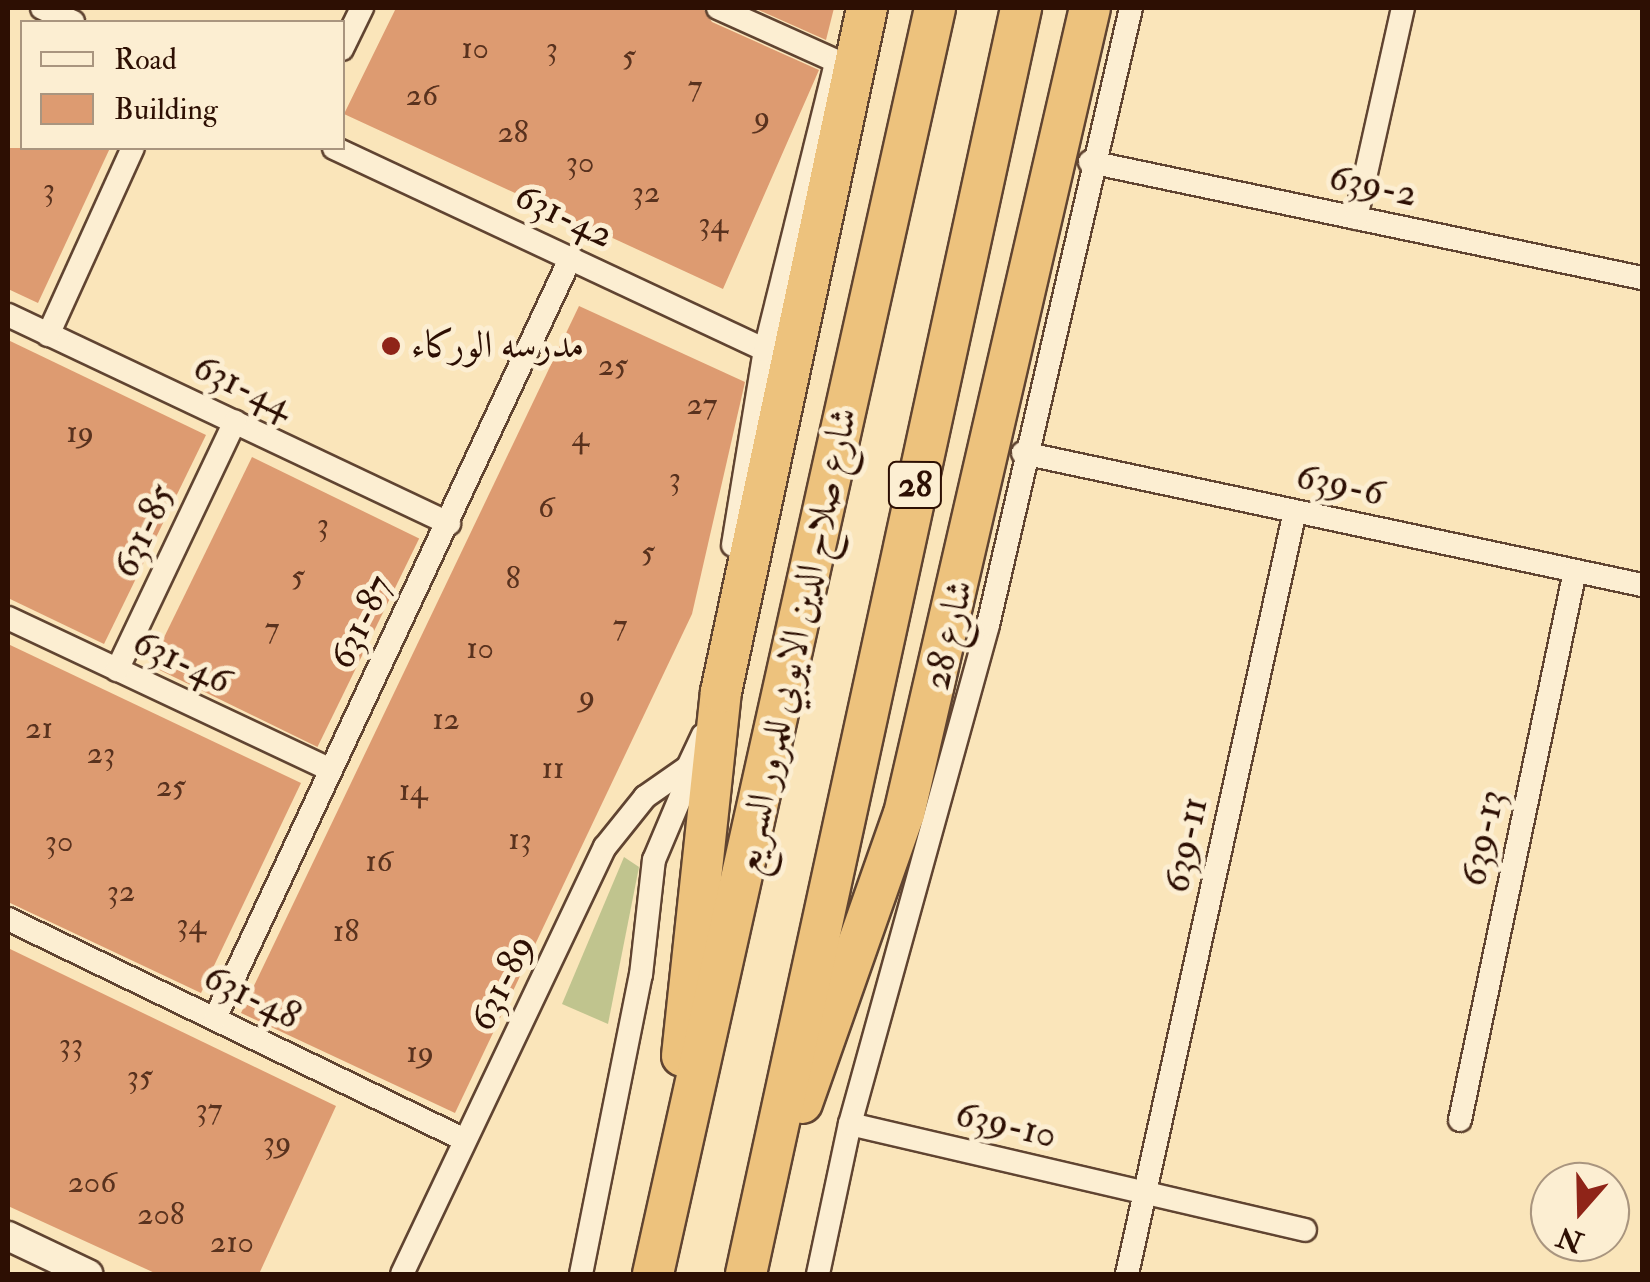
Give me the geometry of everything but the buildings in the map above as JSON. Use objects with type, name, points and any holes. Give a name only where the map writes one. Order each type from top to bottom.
[{"type":"highway","points":[[669,1203],[721,692],[866,8]]},
{"type":"highway","name":"شارع صلاح الدين الايوبي للمرور السريع","points":[[653,1274],[935,8]]},
{"type":"highway","name":"28","points":[[746,1274],[1021,8]]},
{"type":"highway","points":[[757,1224],[904,814],[1090,8]]},
{"type":"street","points":[[345,42],[362,8]]},
{"type":"street","points":[[718,8],[836,61]]},
{"type":"street","points":[[701,750],[765,350],[847,8]]},
{"type":"street","name":"شارع 28","points":[[818,1274],[850,1124],[967,711],[1090,162],[1131,8]]},
{"type":"street","points":[[1356,218],[1403,8]]},
{"type":"street","points":[[48,335],[132,150]]},
{"type":"street","name":"631-42","points":[[338,150],[765,350]]},
{"type":"street","name":"639-2","points":[[1090,162],[1642,278]]},
{"type":"street","name":"631-87","points":[[215,1018],[327,768],[449,523],[571,258]]},
{"type":"street","name":"631-44","points":[[8,315],[449,523]]},
{"type":"street","name":"631-85","points":[[118,670],[235,422]]},
{"type":"street","name":"639-6","points":[[1023,453],[1642,585]]},
{"type":"street","name":"639-11","points":[[1127,1274],[1294,511]]},
{"type":"street","name":"639-13","points":[[1460,1120],[1575,570]]},
{"type":"street","name":"631-46","points":[[8,618],[327,768]]},
{"type":"street","points":[[581,1274],[644,959],[654,860],[721,692]]},
{"type":"street","name":"631-89","points":[[402,1274],[605,848],[645,797],[701,750]]},
{"type":"street","name":"631-48","points":[[8,919],[465,1140]]},
{"type":"street","name":"639-10","points":[[850,1124],[1305,1230]]},
{"type":"street","points":[[8,1236],[52,1267],[88,1274]]},
{"type":"green space","points":[[624,857],[639,867],[608,1024],[562,1004]]},
{"type":"place","name":"مدرسه الوركاء","points":[[391,346]]}]
